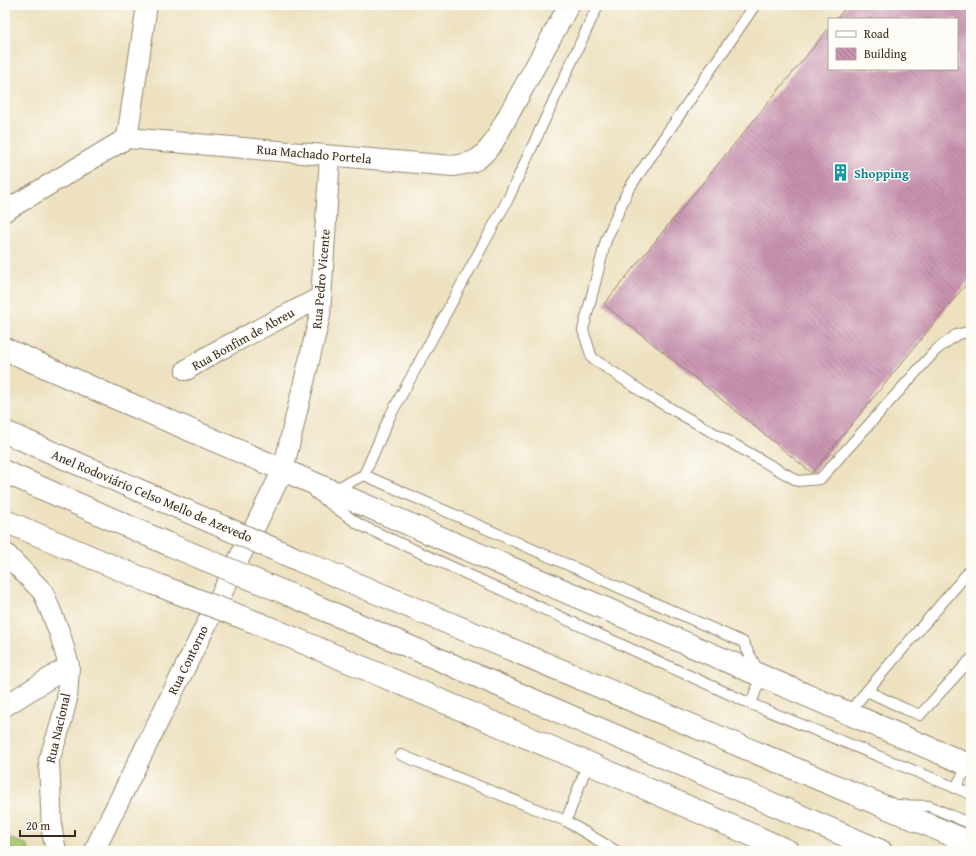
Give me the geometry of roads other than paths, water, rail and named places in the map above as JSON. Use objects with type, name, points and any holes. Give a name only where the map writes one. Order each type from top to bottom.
[{"type":"main road","points":[[5,349],[104,394],[970,765]]},
{"type":"main road","name":"Anel Rodoviário Celso Mello de Azevedo","points":[[5,432],[299,560],[971,843]]},
{"type":"main road","points":[[5,472],[168,544],[288,594],[881,851]]},
{"type":"main road","points":[[5,521],[155,584],[260,624],[588,763],[788,851]]},
{"type":"street","points":[[5,211],[127,138],[147,5]]},
{"type":"street","name":"Rua Machado Portela","points":[[127,138],[453,166],[470,164],[483,155],[493,143],[569,5]]},
{"type":"street","name":"Rua Pedro Vicente","points":[[283,470],[320,315],[330,156]]},
{"type":"street","name":"Rua Bonfim de Abreu","points":[[186,370],[217,351],[321,297]]},
{"type":"street","name":"Rua Contorno","points":[[94,851],[283,470]]},
{"type":"street","name":"Rua Nacional","points":[[5,553],[43,592],[60,634],[69,666],[67,699],[49,760],[52,831],[56,851]]},
{"type":"street","points":[[5,706],[69,666]]},
{"type":"lane","points":[[331,491],[364,475],[390,416],[508,199],[598,5]]},
{"type":"lane","points":[[755,5],[628,190],[606,240],[583,330],[592,358],[647,395],[798,481],[820,479],[936,350],[956,335],[968,332],[971,334]]},
{"type":"lane","points":[[283,470],[360,525],[751,704],[971,794]]},
{"type":"lane","points":[[364,475],[743,642],[761,676],[751,704]]},
{"type":"lane","points":[[848,713],[971,569]]},
{"type":"lane","points":[[867,692],[920,715],[971,659]]},
{"type":"lane","points":[[401,755],[566,821],[616,851]]},
{"type":"lane","points":[[566,821],[588,763]]},
{"type":"lane","points":[[955,788],[970,765]]},
{"type":"lane","points":[[882,805],[929,806],[971,824]]},
{"type":"place","name":"Shopping","points":[[841,173]]}]
